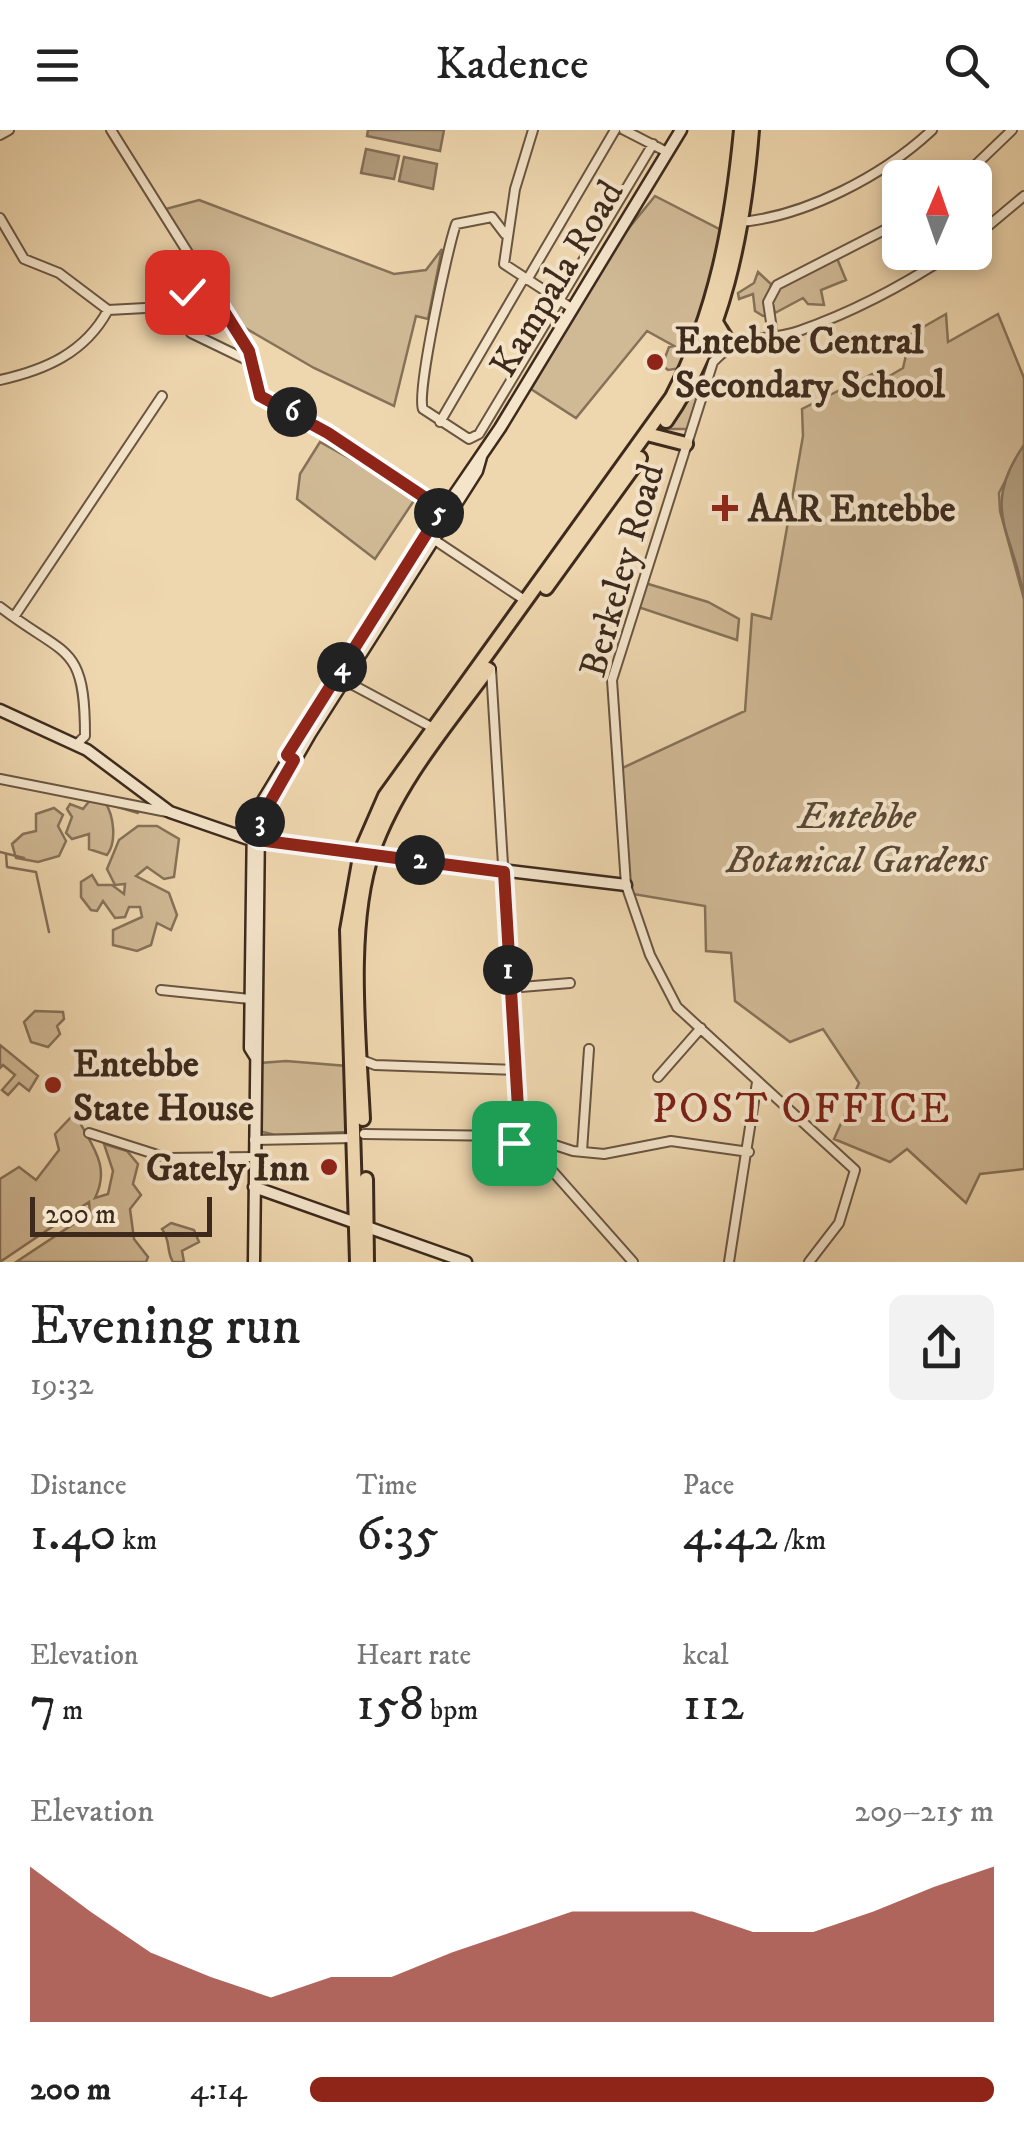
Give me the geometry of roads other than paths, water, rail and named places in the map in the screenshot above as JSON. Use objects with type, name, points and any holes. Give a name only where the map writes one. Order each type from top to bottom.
[{"type":"highway","points":[[366,1262],[346,930],[385,796],[651,435],[672,397],[703,333],[734,221],[741,130]]},
{"type":"highway","points":[[360,1136],[360,933],[367,852],[416,768],[697,368],[716,322],[752,130]]},
{"type":"highway","points":[[716,322],[732,345]]},
{"type":"highway","points":[[651,435],[686,444]]},
{"type":"highway","points":[[358,1262],[362,1224]]},
{"type":"main road","name":"Kampala Road","points":[[254,1262],[255,1056],[259,1048],[253,817],[681,130]]},
{"type":"main road","points":[[0,710],[76,745],[170,812],[254,840],[626,885]]},
{"type":"main road","name":"Kampala Road","points":[[254,840],[250,1048],[255,1056]]},
{"type":"main road","points":[[254,1187],[466,1262]]},
{"type":"street","points":[[0,135],[10,130]]},
{"type":"street","points":[[111,130],[242,339],[260,396],[328,433],[446,511]]},
{"type":"street","points":[[533,130],[506,234],[504,264],[570,306]]},
{"type":"street","points":[[440,422],[616,130]]},
{"type":"street","points":[[624,130],[667,152]]},
{"type":"street","points":[[734,221],[792,211],[848,185],[932,130]]},
{"type":"street","points":[[981,160],[1012,130]]},
{"type":"street","points":[[511,213],[497,220],[461,220],[447,243],[442,292],[419,396],[423,409],[468,439],[476,438],[653,144]]},
{"type":"street","points":[[992,223],[1024,196]]},
{"type":"street","points":[[0,218],[24,259],[60,273],[108,310],[164,307],[169,298],[207,284]]},
{"type":"street","points":[[497,220],[506,234]]},
{"type":"street","points":[[773,336],[768,302],[777,285],[882,231]]},
{"type":"street","points":[[732,345],[800,331],[866,302],[922,270]]},
{"type":"street","points":[[0,380],[42,370],[84,342],[108,310]]},
{"type":"street","points":[[183,321],[192,333],[251,362]]},
{"type":"street","name":"Berkeley Road","points":[[732,345],[706,377],[612,680],[614,764],[626,885],[638,928],[677,1007],[843,1155],[856,1176],[832,1238],[810,1262]]},
{"type":"street","points":[[14,618],[162,396]]},
{"type":"street","points":[[430,536],[526,601]]},
{"type":"street","points":[[0,607],[77,664],[85,724],[84,736],[76,745]]},
{"type":"street","points":[[491,665],[519,1125],[633,1262]]},
{"type":"street","points":[[340,678],[434,729]]},
{"type":"street","points":[[0,779],[170,812]]},
{"type":"street","points":[[509,988],[570,983]]},
{"type":"street","points":[[161,990],[250,999]]},
{"type":"street","points":[[658,1076],[701,1028]]},
{"type":"street","points":[[582,1152],[589,1049]]},
{"type":"street","points":[[362,1060],[375,1065],[514,1070]]},
{"type":"street","points":[[729,1262],[758,1082]]},
{"type":"street","points":[[508,1136],[512,1127],[519,1125]]},
{"type":"street","points":[[89,1133],[167,1158],[254,1157]]},
{"type":"street","points":[[254,1140],[508,1136],[514,1143],[526,1138],[604,1154],[672,1141],[748,1152]]},
{"type":"waterway","points":[[755,165],[758,130]]},
{"type":"waterway","points":[[727,325],[734,336],[770,333]]},
{"type":"waterway","points":[[104,803],[138,813]]},
{"type":"waterway","points":[[0,852],[24,858]]},
{"type":"waterway","points":[[6,854],[7,867],[36,872],[49,932]]},
{"type":"place","name":"Entebbe Central Secondary School","points":[[655,362]]},
{"type":"place","name":"AAR Entebbe","points":[[725,508]]},
{"type":"place","name":"Entebbe State House","points":[[53,1085]]},
{"type":"place","name":"Gately Inn","points":[[329,1167]]},
{"type":"district","name":"POST OFFICE","points":[[802,1107]]},
{"type":"park label","name":"Entebbe Botanical Gardens","points":[[857,837]]}]
